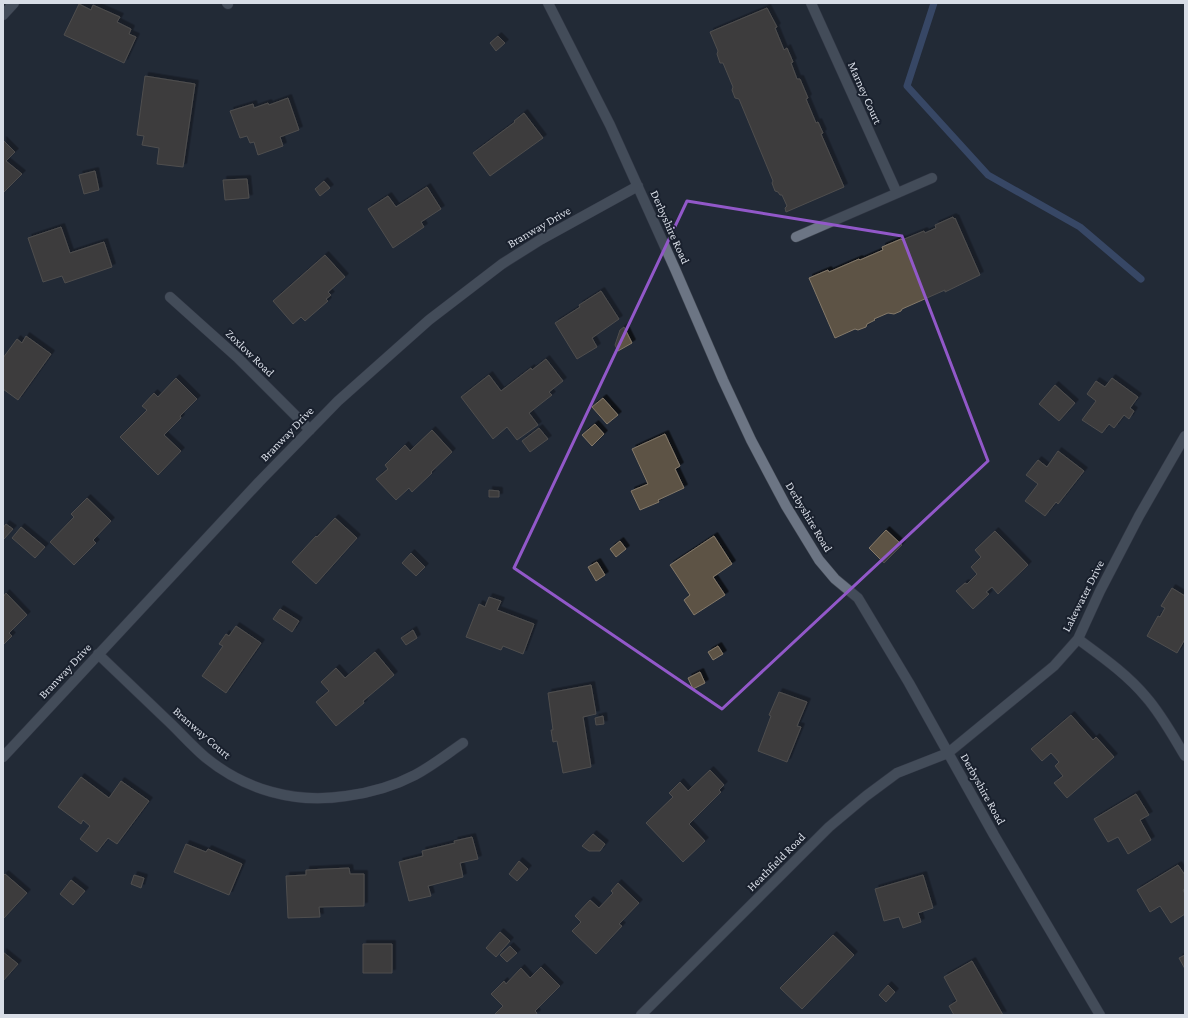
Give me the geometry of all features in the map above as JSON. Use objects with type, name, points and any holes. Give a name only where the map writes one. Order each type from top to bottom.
[{"type":"street","points":[[3,15],[14,3]]},
{"type":"street","name":"Derbyshire Road","points":[[548,3],[610,125],[723,380],[751,440],[786,506],[819,560],[835,579],[858,598],[909,683],[994,835],[1100,1015]]},
{"type":"street","name":"Marney Court","points":[[811,3],[897,193]]},
{"type":"street","points":[[796,237],[932,178]]},
{"type":"street","name":"Branway Drive","points":[[3,757],[259,482],[338,401],[429,320],[502,264],[540,240],[638,186]]},
{"type":"street","name":"Zoxlow Road","points":[[170,297],[238,358],[310,430]]},
{"type":"street","name":"Lakewater Drive","points":[[948,753],[1054,666],[1078,639],[1100,591],[1185,436]]},
{"type":"street","points":[[1078,639],[1134,684],[1147,698],[1185,756]]},
{"type":"street","name":"Branway Court","points":[[98,654],[205,757],[245,782],[284,796],[329,799],[364,794],[415,775],[463,743]]},
{"type":"street","name":"Heathfield Road","points":[[641,1015],[829,827],[866,796],[897,773],[948,753]]},
{"type":"highlighted area","points":[[687,201],[902,236],[988,461],[722,709],[514,568]]},
{"type":"building","points":[[79,4],[91,10],[93,5],[120,17],[117,22],[131,29],[129,34],[136,37],[124,63],[64,35]]},
{"type":"building","points":[[767,8],[777,27],[775,28],[784,50],[787,48],[793,62],[791,63],[797,79],[800,79],[808,98],[806,99],[816,123],[818,122],[823,133],[821,134],[844,187],[786,212],[785,208],[787,206],[782,195],[775,191],[772,183],[773,181],[739,99],[735,98],[732,90],[733,87],[723,63],[720,63],[717,54],[718,51],[710,32]]},
{"type":"building","points":[[498,36],[505,43],[496,51],[490,43]]},
{"type":"building","points":[[145,76],[195,84],[183,167],[157,164],[159,148],[142,145],[144,136],[137,135]]},
{"type":"building","points":[[288,98],[299,130],[280,137],[283,146],[258,155],[254,142],[250,143],[247,136],[240,138],[230,111],[253,104],[254,108],[268,103],[269,105]]},
{"type":"building","points":[[524,113],[543,138],[490,176],[473,153],[515,122],[514,121]]},
{"type":"building","points":[[3,140],[15,152],[6,161],[22,174],[3,193]]},
{"type":"building","points":[[95,171],[99,190],[84,194],[79,175]]},
{"type":"building","points":[[247,179],[249,198],[225,200],[223,180]]},
{"type":"building","points":[[324,181],[330,188],[320,196],[315,189]]},
{"type":"building","points":[[427,187],[441,209],[421,222],[424,227],[393,248],[368,209],[388,196],[396,207]]},
{"type":"building","points":[[953,217],[954,219],[955,218],[980,275],[945,292],[945,290],[902,309],[894,314],[888,313],[874,319],[875,320],[867,324],[866,327],[858,330],[855,329],[835,338],[809,278],[828,270],[829,272],[859,259],[860,260],[883,250],[882,247],[901,239],[902,240],[924,231],[925,233],[936,228],[935,225]]},
{"type":"building","points":[[61,227],[70,253],[104,242],[112,267],[65,283],[62,276],[43,282],[28,238]]},
{"type":"building","points":[[325,255],[345,277],[328,292],[331,295],[326,299],[328,301],[305,321],[301,317],[293,324],[273,301]]},
{"type":"building","points":[[601,291],[619,319],[592,338],[597,347],[577,359],[555,323]]},
{"type":"building","points":[[624,327],[632,343],[618,351],[615,345],[620,330]]},
{"type":"building","points":[[26,336],[51,354],[18,400],[3,389],[3,358],[17,339],[22,343]]},
{"type":"building","points":[[546,359],[563,381],[549,392],[552,395],[529,413],[538,425],[517,440],[507,427],[493,439],[461,397],[489,375],[501,391],[531,368],[532,370]]},
{"type":"building","points":[[176,378],[197,399],[164,435],[181,451],[158,475],[120,437],[147,410],[142,406],[154,393],[158,397]]},
{"type":"building","points":[[1112,378],[1138,397],[1130,408],[1134,411],[1129,419],[1124,415],[1114,428],[1109,424],[1102,433],[1082,420],[1096,401],[1087,394],[1096,381],[1105,387]]},
{"type":"building","points":[[1055,385],[1075,403],[1059,421],[1039,404]]},
{"type":"building","points":[[603,398],[618,415],[607,424],[592,407]]},
{"type":"building","points":[[595,424],[604,434],[592,446],[582,435]]},
{"type":"building","points":[[539,428],[548,439],[530,452],[522,441]]},
{"type":"building","points":[[432,430],[452,452],[412,492],[409,488],[396,500],[376,479],[388,469],[385,465],[405,445],[410,451]]},
{"type":"building","points":[[665,434],[680,466],[675,469],[684,488],[658,500],[659,502],[640,510],[631,491],[648,484],[632,449]]},
{"type":"building","points":[[1058,451],[1084,471],[1058,504],[1056,502],[1045,516],[1025,501],[1038,484],[1026,475],[1038,460],[1047,467]]},
{"type":"building","points":[[489,490],[499,491],[499,497],[489,497]]},
{"type":"building","points":[[87,498],[111,521],[93,540],[96,543],[74,565],[50,542],[74,517],[71,514]]},
{"type":"building","points":[[335,518],[357,538],[316,584],[292,562]]},
{"type":"building","points":[[6,524],[13,529],[4,539],[3,528]]},
{"type":"building","points":[[21,527],[45,547],[35,558],[12,538]]},
{"type":"building","points":[[886,530],[902,545],[884,563],[869,548]]},
{"type":"building","points":[[995,531],[1028,565],[998,594],[992,587],[986,592],[989,594],[973,609],[956,591],[965,583],[967,584],[977,574],[971,567],[981,557],[975,550]]},
{"type":"building","points":[[714,536],[732,564],[713,577],[725,595],[694,615],[684,600],[690,595],[670,565]]},
{"type":"building","points":[[620,541],[626,549],[616,557],[610,549]]},
{"type":"building","points":[[411,553],[425,567],[416,576],[402,563]]},
{"type":"building","points":[[597,562],[605,575],[596,581],[588,567]]},
{"type":"building","points":[[1172,588],[1185,596],[1185,639],[1177,653],[1147,636],[1158,616],[1160,617],[1165,608],[1161,606]]},
{"type":"building","points":[[6,593],[27,615],[9,633],[12,636],[3,645],[3,597]]},
{"type":"building","points":[[489,597],[501,601],[497,610],[534,624],[523,654],[503,646],[501,650],[466,637],[479,604],[485,607]]},
{"type":"building","points":[[280,609],[299,621],[292,632],[273,619]]},
{"type":"building","points":[[236,626],[261,643],[226,693],[202,676],[223,646],[219,644],[226,634],[229,636]]},
{"type":"building","points":[[413,630],[417,638],[406,645],[401,638]]},
{"type":"building","points":[[718,646],[723,654],[713,660],[708,652]]},
{"type":"building","points":[[375,652],[394,675],[363,701],[364,703],[336,726],[316,702],[329,691],[321,682],[336,668],[345,678]]},
{"type":"building","points":[[700,672],[705,683],[693,689],[688,678]]},
{"type":"building","points":[[591,685],[596,714],[583,717],[591,767],[563,773],[557,741],[553,742],[551,730],[553,730],[548,693]]},
{"type":"building","points":[[779,692],[807,702],[797,726],[801,727],[787,762],[758,751],[771,716],[769,715]]},
{"type":"building","points":[[1071,715],[1093,740],[1096,737],[1114,757],[1067,798],[1054,783],[1063,776],[1055,766],[1059,762],[1051,753],[1042,761],[1031,749]]},
{"type":"building","points":[[603,716],[604,724],[596,725],[595,718]]},
{"type":"building","points":[[710,770],[724,785],[719,790],[721,792],[689,824],[705,841],[683,862],[646,823],[673,797],[669,793],[680,782],[688,791]]},
{"type":"building","points":[[81,777],[109,798],[121,781],[149,801],[117,844],[108,838],[97,852],[80,839],[90,826],[83,820],[81,824],[58,807]]},
{"type":"building","points":[[1136,794],[1149,815],[1140,820],[1151,840],[1128,854],[1118,837],[1108,842],[1094,819]]},
{"type":"building","points":[[593,834],[605,844],[600,851],[589,851],[582,846]]},
{"type":"building","points":[[472,837],[478,859],[460,863],[463,877],[428,886],[431,896],[409,901],[399,862],[423,856],[422,851]]},
{"type":"building","points":[[186,844],[206,852],[208,849],[242,864],[229,895],[174,872]]},
{"type":"building","points":[[519,861],[528,869],[517,881],[509,874]]},
{"type":"building","points":[[1178,865],[1185,875],[1185,889],[1183,890],[1185,894],[1185,914],[1171,923],[1160,906],[1150,912],[1137,890]]},
{"type":"building","points":[[349,868],[350,874],[364,874],[364,906],[319,907],[320,917],[288,918],[286,876],[306,875],[306,870]]},
{"type":"building","points":[[5,874],[27,893],[3,919],[3,876]]},
{"type":"building","points":[[134,875],[144,878],[141,888],[131,884]]},
{"type":"building","points":[[923,875],[933,908],[918,913],[921,922],[903,928],[899,917],[884,921],[875,889]]},
{"type":"building","points":[[71,880],[85,891],[73,905],[60,894]]},
{"type":"building","points":[[618,883],[639,903],[619,924],[622,926],[596,954],[572,931],[581,922],[575,916],[590,900],[599,908],[613,893],[611,891]]},
{"type":"building","points":[[500,932],[510,941],[496,957],[486,948]]},
{"type":"building","points":[[833,935],[854,955],[802,1009],[780,988]]},
{"type":"building","points":[[363,944],[392,944],[392,973],[363,973]]},
{"type":"building","points":[[510,946],[517,953],[507,962],[500,955]]},
{"type":"building","points":[[3,952],[18,964],[3,981]]},
{"type":"building","points":[[1185,955],[1185,969],[1179,958]]},
{"type":"building","points":[[972,961],[1003,1015],[954,1015],[949,1006],[957,1001],[944,977]]},
{"type":"building","points":[[541,967],[560,986],[535,1011],[537,1013],[536,1015],[494,1015],[503,1006],[491,994],[504,981],[506,984],[521,968],[530,978]]},
{"type":"building","points":[[888,985],[895,992],[886,1002],[879,995]]},
{"type":"waterway","points":[[934,3],[907,86],[988,175],[1080,227],[1141,279]]}]
